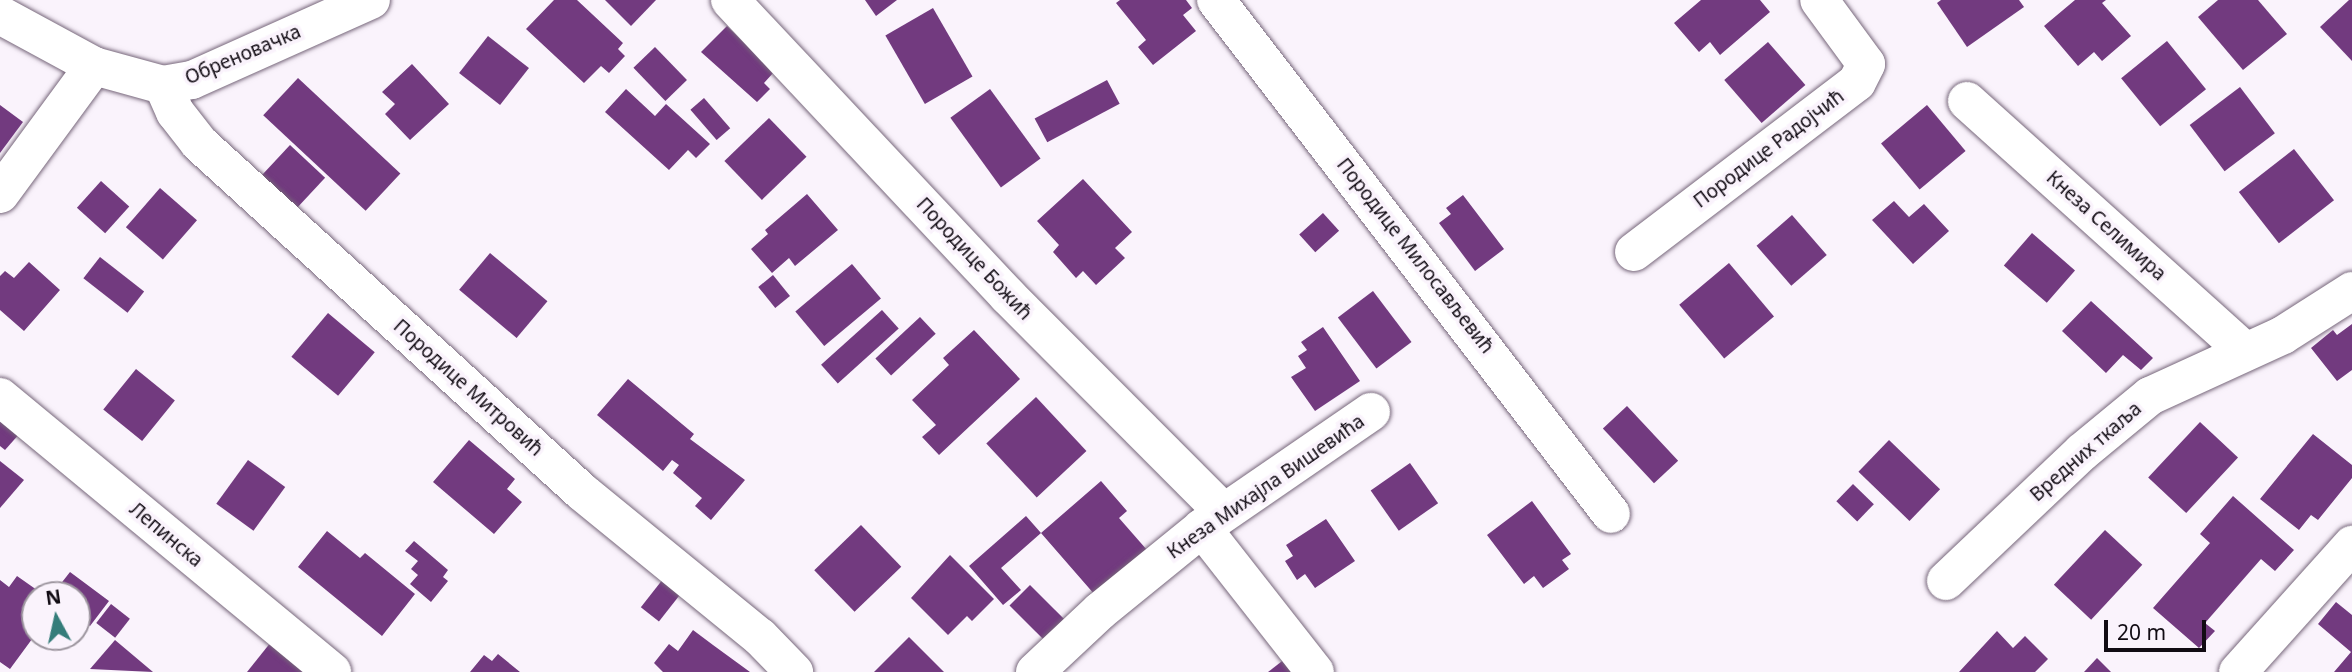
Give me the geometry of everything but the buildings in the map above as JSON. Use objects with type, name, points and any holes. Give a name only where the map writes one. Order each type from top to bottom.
[{"type":"street","name":"Обреновачка","points":[[0,15],[94,66],[163,85],[192,80],[370,0]]},
{"type":"street","name":"Породице Божић","points":[[730,0],[1008,296],[1213,520],[1315,672]]},
{"type":"street","name":"Породице Милосављевић","points":[[1216,0],[1611,514]]},
{"type":"street","name":"Породице Радојчић","points":[[1634,252],[1857,82],[1866,64],[1819,0]]},
{"type":"street","points":[[0,194],[94,66]]},
{"type":"street","name":"Породице Митровић","points":[[163,85],[175,112],[199,143],[582,492],[760,637],[793,672]]},
{"type":"street","name":"Кнеза Селимира","points":[[1967,101],[2245,351]]},
{"type":"street","name":"Вредних ткаља","points":[[1946,580],[2124,415],[2171,383],[2283,335],[2352,291]]},
{"type":"street","name":"Лепинска","points":[[0,397],[332,672]]},
{"type":"street","name":"Кнеза Михајла Вишевића","points":[[1035,672],[1100,611],[1213,520],[1371,412]]},
{"type":"street","points":[[2238,672],[2352,545]]}]
